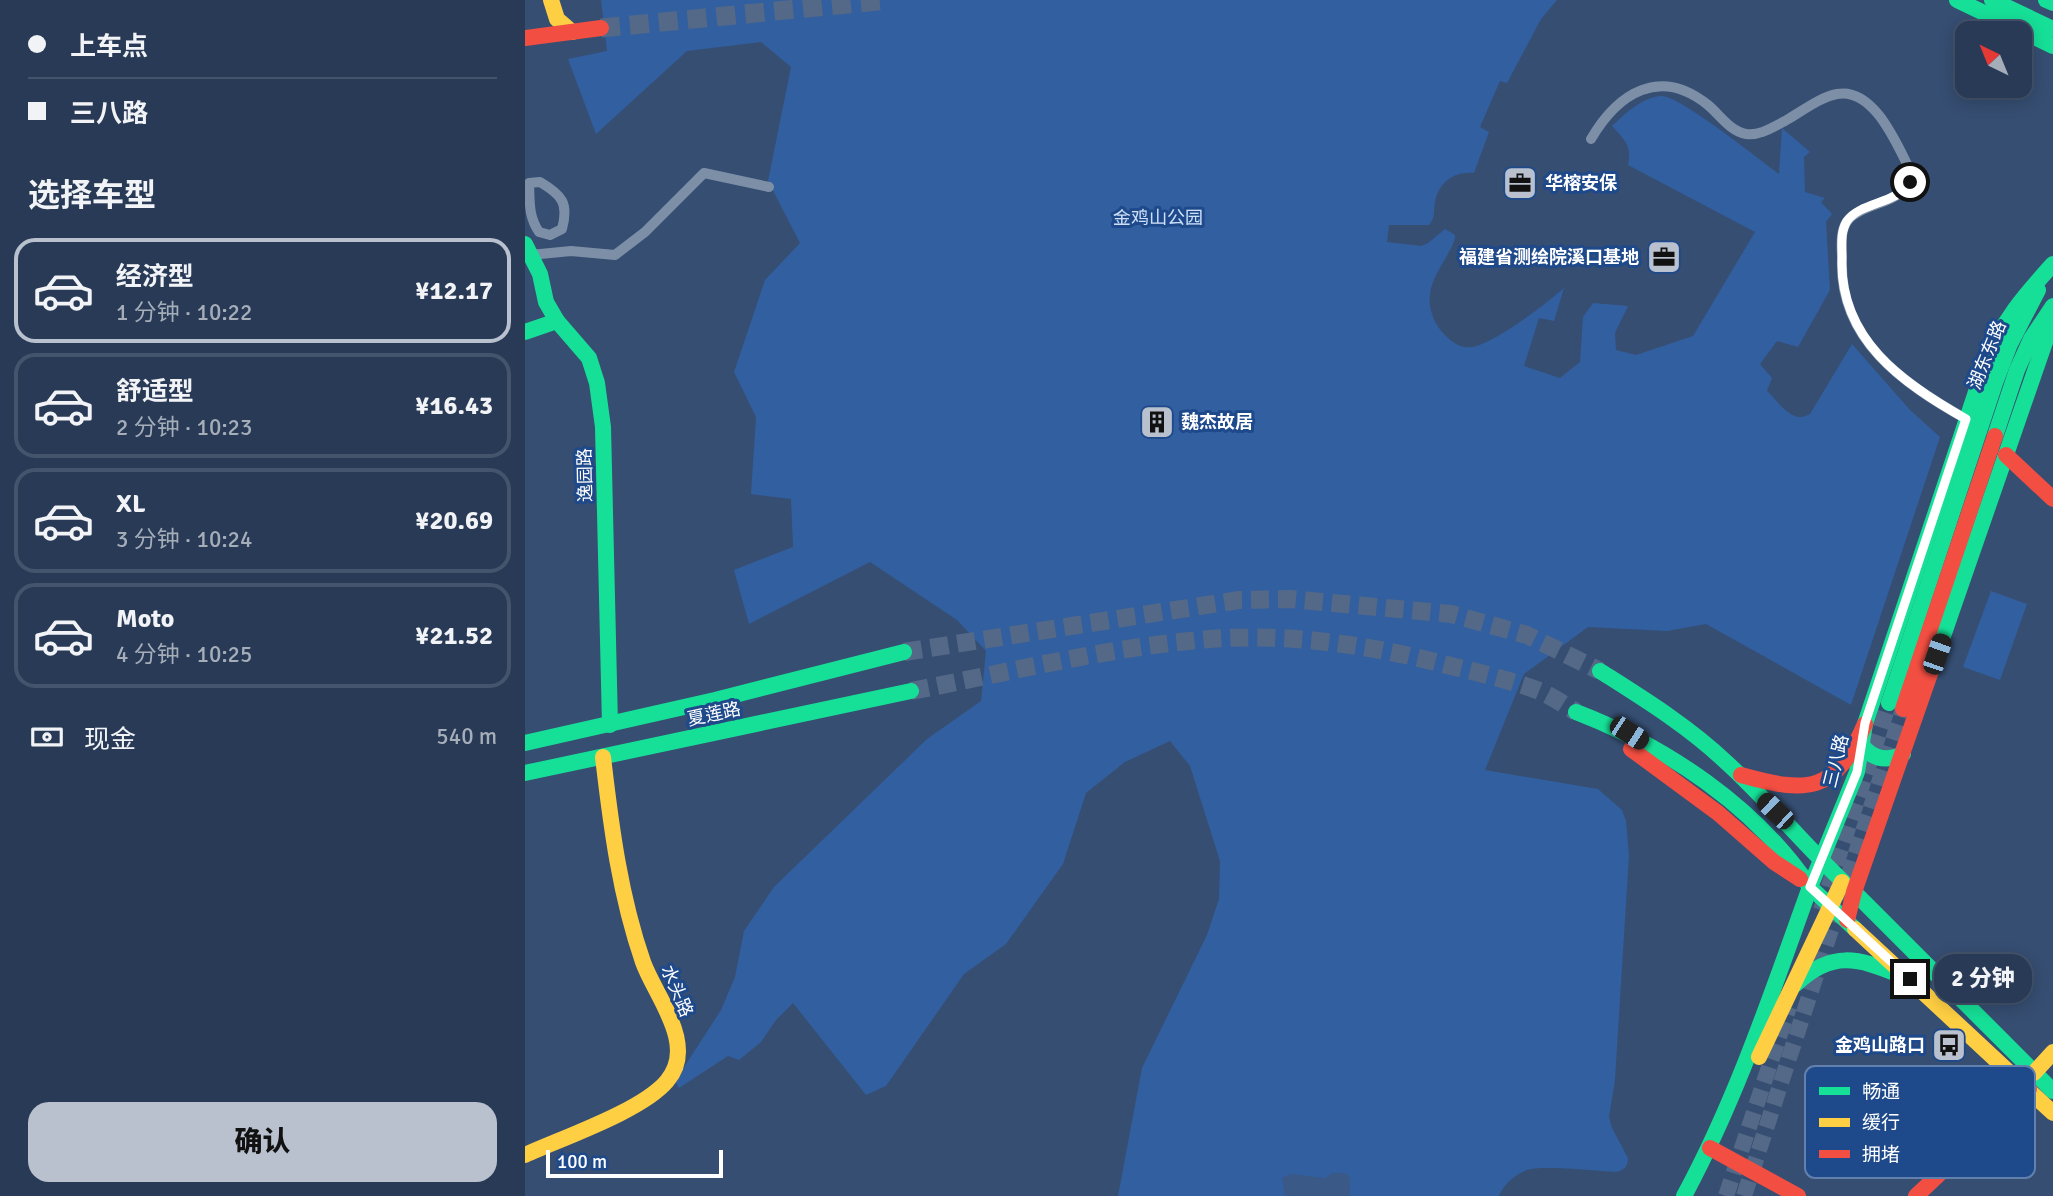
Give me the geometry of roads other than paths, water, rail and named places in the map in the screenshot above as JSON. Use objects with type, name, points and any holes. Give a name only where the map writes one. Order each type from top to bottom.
[{"type":"main road","points":[[551,0],[552,12],[559,22],[572,32]]},
{"type":"main road","points":[[1957,0],[2049,38]]},
{"type":"main road","points":[[1992,0],[2049,38]]},
{"type":"main road","points":[[2046,0],[2053,3]]},
{"type":"main road","points":[[525,38],[600,28]]},
{"type":"main road","name":"逸园路","points":[[528,250],[540,274],[546,302],[557,321],[589,358],[601,411],[610,725]]},
{"type":"main road","name":"三八路","points":[[1710,1147],[1750,1055],[1810,887],[1857,772],[1865,723],[1991,348],[2015,306],[2052,265]]},
{"type":"main road","name":"湖东东路","points":[[2052,265],[2014,335],[1995,383],[1896,706],[2014,377],[2031,339],[2053,306]]},
{"type":"main road","points":[[1684,1196],[1710,1147],[1731,1121],[1785,1000],[1832,905],[1848,887],[1903,754],[2053,319]]},
{"type":"main road","points":[[525,332],[557,321]]},
{"type":"main road","points":[[2006,455],[2053,499]]},
{"type":"main road","name":"夏莲路","points":[[525,743],[787,684],[904,653]]},
{"type":"main road","points":[[1600,671],[1661,710],[1707,745],[2027,1066]]},
{"type":"main road","name":"夏莲路","points":[[525,773],[911,691]]},
{"type":"main road","points":[[1576,712],[1629,733],[1710,787],[1783,849],[1810,887],[2003,1066]]},
{"type":"main road","points":[[1737,773],[1788,787],[1807,786],[1824,781],[1838,771],[1850,757],[1865,723]]},
{"type":"main road","points":[[1861,744],[1869,754],[1879,758],[1894,758],[1903,754]]},
{"type":"main road","name":"水头路","points":[[525,1155],[645,1099],[672,1073],[678,1053],[677,1042],[651,982],[634,929],[611,825],[603,757]]},
{"type":"main road","points":[[1847,920],[1848,887]]},
{"type":"main road","points":[[1785,1000],[1806,974],[1832,960],[1861,961],[1910,979]]},
{"type":"main road","points":[[2035,1072],[2053,1052]]},
{"type":"main road","points":[[2035,1074],[2053,1091]]},
{"type":"main road","points":[[2035,1096],[2053,1113]]},
{"type":"main road","points":[[1710,1147],[1798,1196]]},
{"type":"main road","points":[[1916,1196],[1935,1178]]},
{"type":"street","points":[[1591,139],[1615,108],[1641,91],[1658,85],[1675,87],[1697,97],[1731,125],[1747,134],[1770,129],[1834,94],[1853,95],[1863,100],[1883,119],[1911,176],[1903,191],[1855,214],[1846,222],[1842,233],[1841,276],[1845,299],[1863,335],[1888,365],[1922,392],[1966,419]]},
{"type":"street","points":[[528,250],[615,255],[645,232],[703,173],[769,187]]},
{"type":"street","points":[[540,182],[558,194],[565,205],[562,229],[550,235],[539,232],[529,210],[529,183],[540,182]]},
{"type":"tunnel","points":[[601,28],[889,0]]},
{"type":"tunnel","points":[[904,652],[1239,600],[1290,599],[1451,614],[1527,635],[1600,671]]},
{"type":"tunnel","points":[[911,691],[1135,648],[1210,639],[1270,638],[1330,642],[1418,658],[1534,689],[1576,712]]},
{"type":"tunnel","points":[[1821,910],[1889,703]]},
{"type":"tunnel","points":[[1744,1196],[1903,709]]},
{"type":"tunnel","points":[[1726,1196],[1789,1007]]},
{"type":"place","name":"华榕安保","points":[[1520,183]]},
{"type":"place","name":"福建省测绘院溪口基地","points":[[1664,257]]},
{"type":"place","name":"魏杰故居","points":[[1157,422]]},
{"type":"place","name":"金鸡山路口","points":[[1949,1045]]},
{"type":"park label","name":"金鸡山公园","points":[[1158,218]]}]
